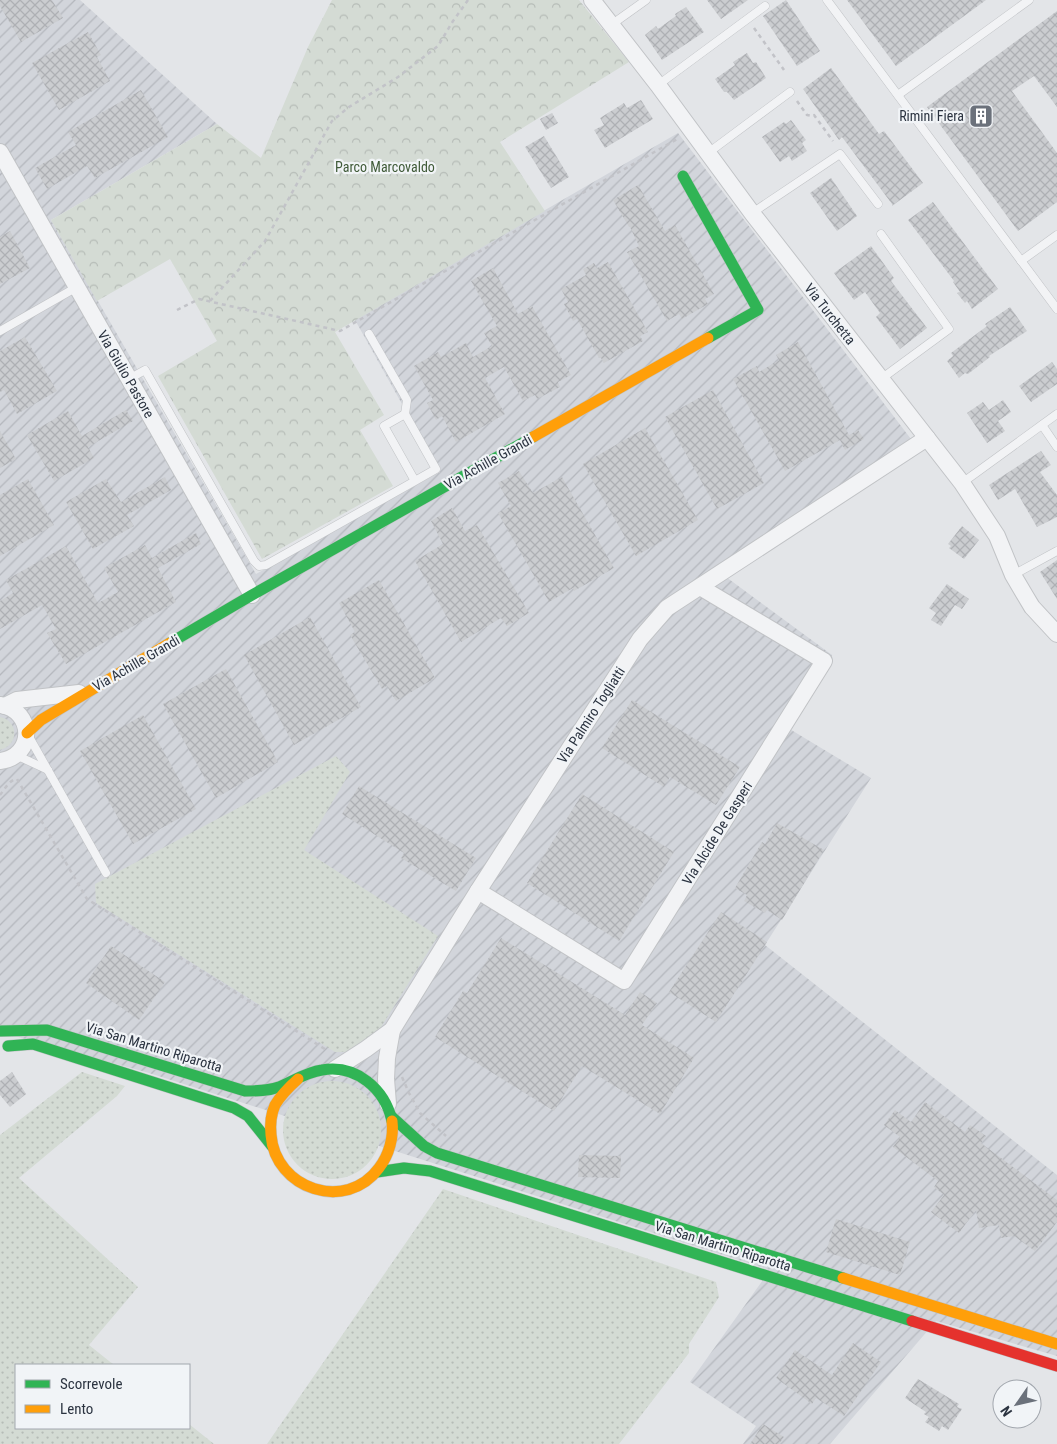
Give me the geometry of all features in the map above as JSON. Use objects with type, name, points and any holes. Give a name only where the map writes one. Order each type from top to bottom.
[{"type":"street","name":"Via Turchetta","points":[[592,0],[658,85],[752,214],[962,483],[997,536],[1013,575],[1032,607],[1057,634]]},
{"type":"street","name":"Via Giulio Pastore","points":[[1,154],[252,595]]},
{"type":"street","name":"Via Achille Grandi","points":[[27,733],[41,720],[86,692],[252,595],[758,310],[683,176]]},
{"type":"street","name":"Via Palmiro Togliatti","points":[[335,1069],[392,1030],[478,891],[640,639],[667,608],[926,438]]},
{"type":"street","name":"Via Alcide De Gasperi","points":[[478,891],[624,981],[824,662],[700,587]]},
{"type":"street","name":"Via Achille Grandi","points":[[2,706],[17,700],[86,692]]},
{"type":"street","name":"Via Achille Grandi","points":[[0,772],[9,758],[22,749],[27,733],[23,719],[18,713],[2,706]]},
{"type":"street","name":"Via San Martino Riparotta","points":[[0,1030],[47,1030],[245,1091],[268,1090],[298,1079]]},
{"type":"street","points":[[0,1046],[32,1044],[234,1108],[248,1116],[272,1146],[280,1164],[292,1178],[308,1188],[326,1192],[345,1190],[363,1184],[377,1172],[388,1155],[393,1136],[386,1079],[387,1058],[392,1030]]},
{"type":"street","points":[[272,1146],[270,1127],[274,1108],[283,1092],[298,1079],[316,1071],[335,1069],[352,1072],[367,1080],[380,1092],[390,1112]]},
{"type":"street","name":"Via San Martino Riparotta","points":[[390,1112],[424,1146],[441,1154],[1057,1344]]},
{"type":"street","name":"Via San Martino Riparotta","points":[[377,1172],[390,1169],[413,1168],[430,1170],[1057,1366]]},
{"type":"lane","points":[[611,25],[646,0]]},
{"type":"lane","points":[[827,0],[1057,309]]},
{"type":"lane","points":[[898,95],[1028,0]]},
{"type":"lane","points":[[658,85],[765,6]]},
{"type":"lane","points":[[708,153],[790,92]]},
{"type":"lane","points":[[752,214],[840,154],[878,204]]},
{"type":"lane","points":[[881,234],[949,329],[881,379]]},
{"type":"lane","points":[[1021,261],[1057,235]]},
{"type":"lane","points":[[0,330],[77,287]]},
{"type":"lane","points":[[129,379],[145,370],[254,562],[259,566],[266,565],[436,469],[405,414],[407,400],[369,334]]},
{"type":"lane","points":[[405,414],[384,426],[415,481]]},
{"type":"lane","points":[[962,483],[1057,414]]},
{"type":"lane","points":[[1042,425],[1057,447]]},
{"type":"lane","points":[[427,474],[437,491]]},
{"type":"lane","points":[[1013,575],[1057,550]]},
{"type":"lane","points":[[27,733],[106,873]]},
{"type":"lane","points":[[9,758],[48,770]]},
{"type":"path","points":[[210,302],[265,242],[332,121],[349,107],[398,77],[438,46],[468,0]]},
{"type":"path","points":[[740,25],[746,30],[753,28],[784,70]]},
{"type":"path","points":[[790,92],[807,115],[814,115],[833,141]]},
{"type":"path","points":[[177,310],[199,299],[340,331],[691,131]]},
{"type":"path","points":[[0,795],[10,782],[17,779],[87,899],[330,1052]]},
{"type":"path","points":[[402,1075],[420,1113],[448,1137]]},
{"type":"shaded area","points":[[0,0],[80,0],[217,124],[51,220],[256,574],[440,472],[355,320],[678,133],[914,443],[718,571],[832,655],[783,725],[871,778],[765,945],[1057,1175],[1057,1356],[936,1321],[830,1444],[743,1444],[756,1426],[690,1382],[770,1270],[149,1073],[0,1032]]},
{"type":"green space","name":"Parco Marcovaldo","points":[[332,0],[579,0],[629,62],[500,142],[545,211],[335,332],[384,415],[360,430],[393,486],[262,559],[158,376],[217,341],[170,259],[97,301],[51,220],[217,124],[261,158],[308,47]]},
{"type":"green space","points":[[0,717],[11,723],[14,733],[11,743],[0,750]]},
{"type":"green space","points":[[336,756],[350,772],[304,850],[438,936],[378,1032],[356,1048],[346,1052],[335,1052],[96,903],[95,884]]},
{"type":"green space","points":[[82,1072],[125,1086],[117,1096],[19,1178],[138,1287],[89,1345],[113,1364],[15,1364],[15,1429],[190,1429],[190,1425],[214,1444],[0,1444],[0,1135]]},
{"type":"green space","points":[[332,1081],[351,1085],[367,1095],[377,1111],[381,1130],[377,1149],[367,1165],[351,1175],[332,1179],[313,1175],[297,1165],[287,1149],[283,1130],[287,1111],[297,1095],[313,1085]]},
{"type":"green space","points":[[443,1189],[716,1282],[719,1297],[689,1344],[689,1353],[619,1444],[267,1444]]},
{"type":"building","points":[[0,0],[52,0],[63,18],[21,42],[0,6]]},
{"type":"building","points":[[707,0],[748,0],[721,19]]},
{"type":"building","points":[[786,0],[820,51],[797,66],[763,16]]},
{"type":"building","points":[[847,0],[986,0],[896,66]]},
{"type":"building","points":[[686,7],[704,32],[662,60],[645,35],[656,26],[658,29]]},
{"type":"building","name":"Rimini Fiera","points":[[1057,11],[1057,107],[1034,76],[1012,91],[1057,153],[1057,202],[1018,231],[927,107]]},
{"type":"building","points":[[88,32],[101,55],[97,57],[110,81],[59,110],[32,63]]},
{"type":"building","points":[[747,53],[753,63],[756,62],[766,78],[734,100],[727,92],[724,92],[715,79],[735,65],[733,62]]},
{"type":"building","points":[[831,68],[879,134],[884,131],[923,183],[892,206],[842,137],[839,140],[803,89]]},
{"type":"building","points":[[141,90],[168,137],[95,178],[87,166],[47,189],[35,168],[76,145],[68,132]]},
{"type":"building","points":[[641,100],[653,119],[605,148],[594,130],[604,125],[600,118],[624,103],[627,108]]},
{"type":"building","points":[[552,113],[558,123],[546,130],[540,119]]},
{"type":"building","points":[[791,120],[806,140],[802,143],[807,151],[792,161],[789,156],[780,162],[762,137],[784,122],[786,124]]},
{"type":"building","points":[[544,136],[569,177],[551,188],[525,147]]},
{"type":"building","points":[[831,178],[857,216],[837,231],[810,193]]},
{"type":"building","points":[[638,185],[665,231],[675,225],[714,294],[705,299],[708,304],[682,319],[679,314],[667,321],[627,252],[639,246],[630,227],[613,200]]},
{"type":"building","points":[[933,202],[998,289],[972,309],[967,301],[965,303],[957,293],[960,292],[954,281],[908,220]]},
{"type":"building","points":[[10,231],[30,268],[0,284],[0,237]]},
{"type":"building","points":[[871,246],[894,278],[891,281],[927,328],[900,349],[876,317],[880,313],[865,292],[854,300],[834,273]]},
{"type":"building","points":[[608,262],[648,332],[640,336],[643,341],[604,363],[599,358],[577,319],[573,321],[564,304],[568,302],[561,289],[586,275],[583,269],[594,263],[597,268]]},
{"type":"building","points":[[493,268],[518,314],[532,306],[571,375],[558,382],[560,387],[537,399],[535,395],[523,401],[504,367],[485,378],[505,414],[456,442],[442,416],[436,420],[427,403],[433,400],[414,366],[438,352],[441,357],[466,343],[473,357],[492,346],[484,333],[497,326],[471,281]]},
{"type":"building","points":[[1010,307],[1027,331],[989,356],[968,374],[965,373],[959,378],[947,361],[953,356],[951,353],[987,326],[985,324]]},
{"type":"building","points":[[25,337],[57,391],[17,414],[4,390],[0,392],[0,351]]},
{"type":"building","points":[[798,342],[849,435],[858,430],[864,439],[845,450],[840,440],[785,471],[733,379],[757,366],[759,372],[779,360],[776,355]]},
{"type":"building","points":[[1052,362],[1057,369],[1057,384],[1031,402],[1019,386]]},
{"type":"building","points":[[713,390],[764,483],[717,509],[665,417]]},
{"type":"building","points":[[1003,400],[1011,412],[998,421],[1005,431],[987,443],[967,413],[983,402],[989,410]]},
{"type":"building","points":[[126,410],[133,421],[88,447],[94,458],[54,481],[27,435],[68,411],[82,436]]},
{"type":"building","points":[[645,428],[698,520],[636,556],[583,464]]},
{"type":"building","points":[[0,431],[16,459],[0,468]]},
{"type":"building","points":[[1041,451],[1051,465],[1040,472],[1057,495],[1057,517],[1037,527],[1015,489],[998,500],[989,485]]},
{"type":"building","points":[[519,471],[533,493],[562,477],[614,568],[574,591],[573,588],[549,602],[498,513],[511,506],[498,483]]},
{"type":"building","points":[[165,477],[171,490],[127,515],[134,526],[93,549],[66,502],[106,479],[121,502]]},
{"type":"building","points":[[28,479],[54,525],[0,556],[0,495]]},
{"type":"building","points":[[452,508],[465,531],[477,525],[529,613],[507,626],[501,618],[461,642],[415,561],[443,544],[431,521]]},
{"type":"building","points":[[962,526],[979,540],[964,559],[949,548],[951,546],[948,544]]},
{"type":"building","points":[[196,533],[201,544],[158,568],[176,602],[66,664],[47,633],[56,629],[42,605],[0,629],[0,601],[13,593],[6,580],[66,546],[98,603],[118,592],[104,568],[145,545],[152,558]]},
{"type":"building","points":[[1057,560],[1057,599],[1040,572]]},
{"type":"building","points":[[379,580],[435,678],[396,701],[387,686],[382,689],[350,635],[355,632],[339,603]]},
{"type":"building","points":[[947,584],[969,599],[962,609],[955,605],[941,626],[931,620],[936,613],[929,608]]},
{"type":"building","points":[[310,617],[361,707],[294,745],[244,655]]},
{"type":"building","points":[[226,669],[278,762],[216,798],[163,704]]},
{"type":"building","points":[[632,700],[740,767],[716,805],[670,777],[664,787],[602,748]]},
{"type":"building","points":[[143,715],[196,809],[133,844],[80,751]]},
{"type":"building","points":[[359,786],[476,858],[456,891],[401,858],[404,853],[342,814]]},
{"type":"building","points":[[582,794],[674,852],[619,941],[527,883]]},
{"type":"building","points":[[777,823],[824,850],[782,920],[767,910],[765,913],[744,901],[747,895],[735,888],[762,842],[765,844]]},
{"type":"building","points":[[721,912],[767,942],[716,1022],[669,992]]},
{"type":"building","points":[[501,938],[625,1015],[640,992],[657,1003],[642,1025],[694,1058],[660,1114],[582,1066],[554,1111],[435,1037],[463,991],[467,993]]},
{"type":"building","points":[[111,946],[165,982],[139,1020],[86,983]]},
{"type":"building","points":[[12,1072],[26,1094],[10,1107],[0,1095],[0,1081]]},
{"type":"building","points":[[925,1102],[965,1132],[970,1125],[986,1136],[981,1143],[1057,1200],[1057,1222],[1035,1251],[1014,1236],[1001,1238],[999,1225],[979,1228],[976,1210],[959,1233],[931,1212],[944,1195],[934,1187],[938,1181],[893,1147],[900,1137],[884,1125],[895,1110],[911,1122]]},
{"type":"building","points":[[579,1155],[621,1156],[620,1178],[578,1177]]},
{"type":"building","points":[[836,1219],[910,1242],[900,1275],[826,1252]]},
{"type":"building","points":[[853,1343],[881,1362],[844,1416],[816,1398],[812,1404],[776,1378],[795,1350],[832,1375]]},
{"type":"building","points":[[918,1379],[959,1404],[957,1407],[962,1409],[948,1430],[942,1426],[939,1431],[925,1422],[929,1417],[924,1414],[926,1412],[905,1398]]},
{"type":"building","points":[[763,1424],[784,1437],[779,1444],[750,1444]]},
{"type":"traffic: fast","points":[[683,176],[758,310],[708,338]]},
{"type":"traffic: fast","points":[[170,643],[533,437]]},
{"type":"traffic: fast","points":[[0,1031],[47,1030],[245,1091],[279,1087],[316,1071],[334,1069],[346,1071],[357,1075],[376,1089],[383,1099],[392,1121]]},
{"type":"traffic: fast","points":[[8,1046],[33,1044],[234,1108],[248,1116],[272,1146]]},
{"type":"traffic: fast","points":[[391,1116],[424,1146],[437,1153],[843,1278]]},
{"type":"traffic: fast","points":[[377,1172],[404,1168],[430,1171],[912,1321]]},
{"type":"traffic: slow","points":[[533,437],[708,338]]},
{"type":"traffic: slow","points":[[27,733],[41,720],[170,643]]},
{"type":"traffic: slow","points":[[298,1079],[285,1091],[275,1105],[271,1120],[271,1135],[275,1154],[285,1169],[298,1181],[314,1189],[331,1192],[349,1189],[365,1182],[379,1168],[386,1157],[391,1139],[392,1121]]},
{"type":"traffic: slow","points":[[843,1278],[1057,1344]]},
{"type":"traffic: jam","points":[[912,1321],[1057,1366]]},
{"type":"place","name":"Rimini Fiera","points":[[981,116]]}]
